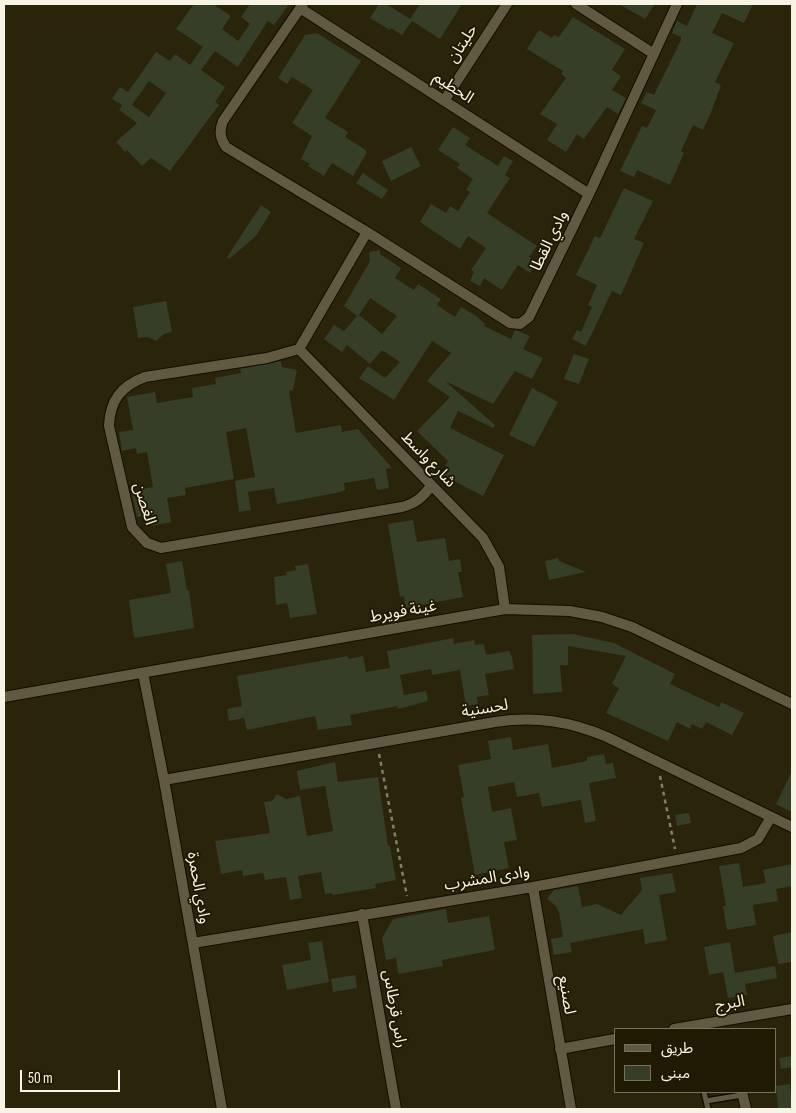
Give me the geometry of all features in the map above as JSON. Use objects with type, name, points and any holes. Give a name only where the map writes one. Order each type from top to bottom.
[{"type":"street","name":"حليتان","points":[[444,101],[507,4]]},
{"type":"street","points":[[576,4],[654,54]]},
{"type":"street","name":"وادي القطا","points":[[301,6],[223,121],[220,135],[226,147],[367,232],[510,323],[520,324],[529,317],[590,194],[677,4]]},
{"type":"street","name":"الحطيم","points":[[301,6],[444,101],[590,194]]},
{"type":"street","points":[[299,349],[367,232]]},
{"type":"street","name":"الغصن","points":[[299,349],[267,358],[146,377],[133,381],[122,389],[114,400],[109,413],[109,426],[132,527],[140,539],[161,548],[402,507],[419,500],[431,486]]},
{"type":"street","name":"شارع واسط","points":[[299,349],[483,538],[491,549],[499,567],[505,609]]},
{"type":"street","name":"غينة فويرط","points":[[4,697],[505,609],[570,611],[602,617],[632,627],[792,704]]},
{"type":"street","name":"وادي الحمرة","points":[[143,673],[164,780],[222,1109]]},
{"type":"street","name":"لحسنية","points":[[164,780],[524,718],[552,720],[581,726],[792,827]]},
{"type":"street","name":"وادى المشرب","points":[[192,943],[533,887],[748,846],[758,839],[771,817]]},
{"type":"street","name":"لصنيع","points":[[533,887],[571,1109]]},
{"type":"street","name":"راس قرطاس","points":[[362,914],[396,1109]]},
{"type":"street","name":"البرج","points":[[685,1028],[730,1024],[792,1009]]},
{"type":"street","points":[[560,1049],[614,1039]]},
{"type":"street","points":[[743,1093],[746,1109]]},
{"type":"lane","points":[[704,1093],[708,1109]]},
{"type":"lane","points":[[706,1101],[743,1093]]},
{"type":"path","points":[[376,743],[409,906]]},
{"type":"path","points":[[662,764],[661,783],[677,860]]},
{"type":"building","points":[[194,4],[213,4],[231,16],[222,29],[238,41],[250,24],[241,17],[250,4],[289,4],[274,25],[268,21],[238,67],[215,51],[201,70],[225,87],[215,102],[219,105],[170,171],[151,158],[142,166],[127,150],[125,152],[116,142],[137,123],[119,110],[122,105],[112,99],[120,87],[128,92],[156,52],[170,61],[175,54],[190,65],[203,47],[176,29]],"holes":[[[149,81],[166,93],[149,117],[132,105]]]},
{"type":"building","points":[[379,4],[386,4],[410,19],[420,4],[462,4],[440,39],[412,21],[402,35],[391,28],[390,30],[370,18]]},
{"type":"building","points":[[619,4],[655,4],[645,19]]},
{"type":"building","points":[[697,4],[753,4],[744,23],[722,13],[712,33],[734,43],[715,82],[721,85],[703,130],[693,125],[681,151],[684,153],[670,185],[637,170],[634,177],[620,171],[642,126],[647,128],[656,110],[641,103],[647,92],[654,95],[681,40],[681,37],[672,33],[677,21],[687,26]]},
{"type":"building","points":[[573,17],[625,49],[612,70],[621,76],[612,90],[626,98],[618,114],[607,107],[584,139],[577,134],[566,152],[547,140],[557,124],[540,114],[566,78],[561,74],[563,71],[527,49],[539,30],[552,38],[554,35],[559,37]]},
{"type":"building","points":[[317,33],[361,61],[325,118],[348,132],[345,137],[366,150],[366,154],[353,176],[332,163],[324,176],[301,159],[312,136],[292,123],[313,90],[292,77],[287,84],[278,78],[305,35]]},
{"type":"building","points":[[453,127],[470,138],[465,145],[498,166],[504,156],[513,161],[505,175],[510,178],[487,213],[537,246],[529,257],[537,262],[530,273],[518,265],[502,290],[484,278],[480,286],[470,281],[474,272],[471,270],[486,248],[468,236],[460,249],[420,222],[431,204],[446,213],[450,206],[458,211],[470,192],[466,190],[473,179],[457,168],[460,164],[438,150]]},
{"type":"building","points":[[411,147],[421,166],[391,181],[382,161]]},
{"type":"building","points":[[363,173],[388,190],[382,199],[356,183]]},
{"type":"building","points":[[624,188],[653,201],[634,239],[644,243],[621,295],[612,291],[586,346],[572,339],[577,330],[581,332],[592,307],[588,305],[597,285],[576,275],[595,236],[600,238]]},
{"type":"building","points":[[261,205],[271,212],[256,236],[229,259],[227,257]]},
{"type":"building","points":[[380,250],[380,254],[401,268],[395,278],[414,290],[418,284],[441,299],[437,305],[455,317],[461,307],[476,316],[485,324],[484,326],[511,339],[515,330],[530,336],[523,349],[543,358],[532,379],[515,371],[493,404],[445,381],[495,425],[493,428],[458,411],[450,428],[504,455],[483,496],[454,481],[452,483],[443,475],[449,468],[445,465],[448,461],[417,431],[450,397],[427,381],[451,353],[432,341],[394,400],[359,378],[368,366],[385,378],[400,362],[382,350],[370,364],[347,345],[342,352],[324,339],[334,325],[344,331],[357,316],[344,306],[370,261],[369,252]],"holes":[[[370,298],[397,316],[382,334],[359,315]]]},
{"type":"building","points":[[166,301],[172,332],[164,334],[156,341],[148,337],[138,338],[133,307]]},
{"type":"building","points":[[574,354],[589,359],[579,384],[564,379]]},
{"type":"building","points":[[281,361],[282,367],[297,370],[293,390],[289,391],[296,433],[341,425],[342,432],[358,429],[392,468],[386,469],[389,488],[377,490],[374,478],[344,483],[345,490],[336,493],[277,504],[274,488],[248,492],[251,510],[239,512],[235,481],[255,477],[246,428],[226,432],[234,479],[185,488],[186,495],[167,498],[171,522],[151,526],[149,515],[137,517],[131,491],[153,487],[147,452],[137,454],[136,448],[122,451],[119,432],[133,430],[127,397],[155,392],[157,403],[193,397],[192,388],[216,384],[215,378],[241,373],[240,369]]},
{"type":"building","points":[[532,388],[558,402],[534,447],[509,435]]},
{"type":"building","points":[[413,520],[417,542],[445,538],[449,561],[460,559],[462,572],[458,572],[463,597],[406,608],[404,596],[400,597],[388,524]]},
{"type":"building","points":[[558,558],[559,561],[586,572],[549,580],[545,561]]},
{"type":"building","points":[[182,561],[187,590],[189,590],[194,628],[134,638],[129,600],[171,593],[166,564]]},
{"type":"building","points":[[308,564],[317,614],[290,618],[287,603],[276,605],[274,577],[287,575],[286,572],[296,570],[295,566]]},
{"type":"building","points":[[573,634],[614,643],[675,674],[670,684],[719,707],[721,702],[744,713],[732,735],[706,722],[702,729],[692,724],[690,729],[677,722],[668,741],[606,713],[619,688],[612,684],[626,656],[568,646],[568,665],[560,665],[562,692],[533,694],[532,635]]},
{"type":"building","points":[[453,638],[454,644],[474,640],[475,645],[484,644],[486,655],[509,651],[512,657],[514,669],[485,674],[489,695],[477,697],[478,704],[466,706],[460,670],[432,675],[431,669],[400,675],[404,695],[426,691],[428,701],[398,709],[397,706],[350,715],[352,725],[318,730],[315,716],[247,730],[244,718],[229,721],[227,709],[242,706],[237,676],[348,656],[348,659],[363,656],[366,672],[390,668],[387,651]]},
{"type":"building","points":[[511,737],[513,750],[548,744],[552,768],[587,761],[587,757],[604,754],[606,764],[613,763],[616,778],[589,783],[596,821],[585,823],[581,800],[542,807],[539,793],[517,797],[514,782],[488,787],[492,812],[511,808],[517,840],[504,842],[509,868],[475,875],[461,798],[464,797],[458,765],[491,759],[488,741]]},
{"type":"building","points":[[335,762],[338,782],[378,777],[388,846],[390,846],[396,880],[375,884],[376,888],[333,895],[332,893],[325,894],[321,872],[298,876],[302,898],[290,900],[286,877],[265,880],[263,873],[243,876],[242,870],[221,874],[215,841],[270,833],[264,802],[272,801],[277,794],[286,799],[300,796],[307,836],[333,831],[325,786],[300,790],[297,771]]},
{"type":"building","points":[[792,771],[792,812],[776,804]]},
{"type":"building","points":[[689,813],[691,823],[677,826],[675,815]]},
{"type":"building","points":[[739,863],[743,887],[766,883],[763,870],[792,864],[792,886],[776,889],[778,901],[753,905],[756,925],[727,930],[723,906],[726,906],[719,866]]},
{"type":"building","points":[[672,873],[676,892],[659,895],[667,940],[645,944],[643,929],[570,943],[572,952],[554,955],[551,939],[563,937],[559,912],[556,906],[547,899],[554,890],[578,886],[582,907],[597,904],[621,915],[642,890],[640,878]]},
{"type":"building","points":[[446,909],[448,923],[489,916],[495,950],[442,960],[443,966],[398,974],[396,958],[386,960],[382,938],[393,919]]},
{"type":"building","points":[[792,932],[792,962],[778,964],[773,936]]},
{"type":"building","points":[[322,941],[329,982],[287,990],[282,965],[311,960],[308,943]]},
{"type":"building","points":[[730,942],[735,973],[775,966],[777,978],[745,984],[747,995],[728,998],[723,972],[709,975],[704,947]]},
{"type":"building","points":[[355,975],[357,988],[333,992],[331,979]]},
{"type":"building","points":[[792,1056],[792,1067],[781,1069],[779,1058]]},
{"type":"building","points":[[790,1084],[792,1109],[778,1109],[776,1086]]}]
